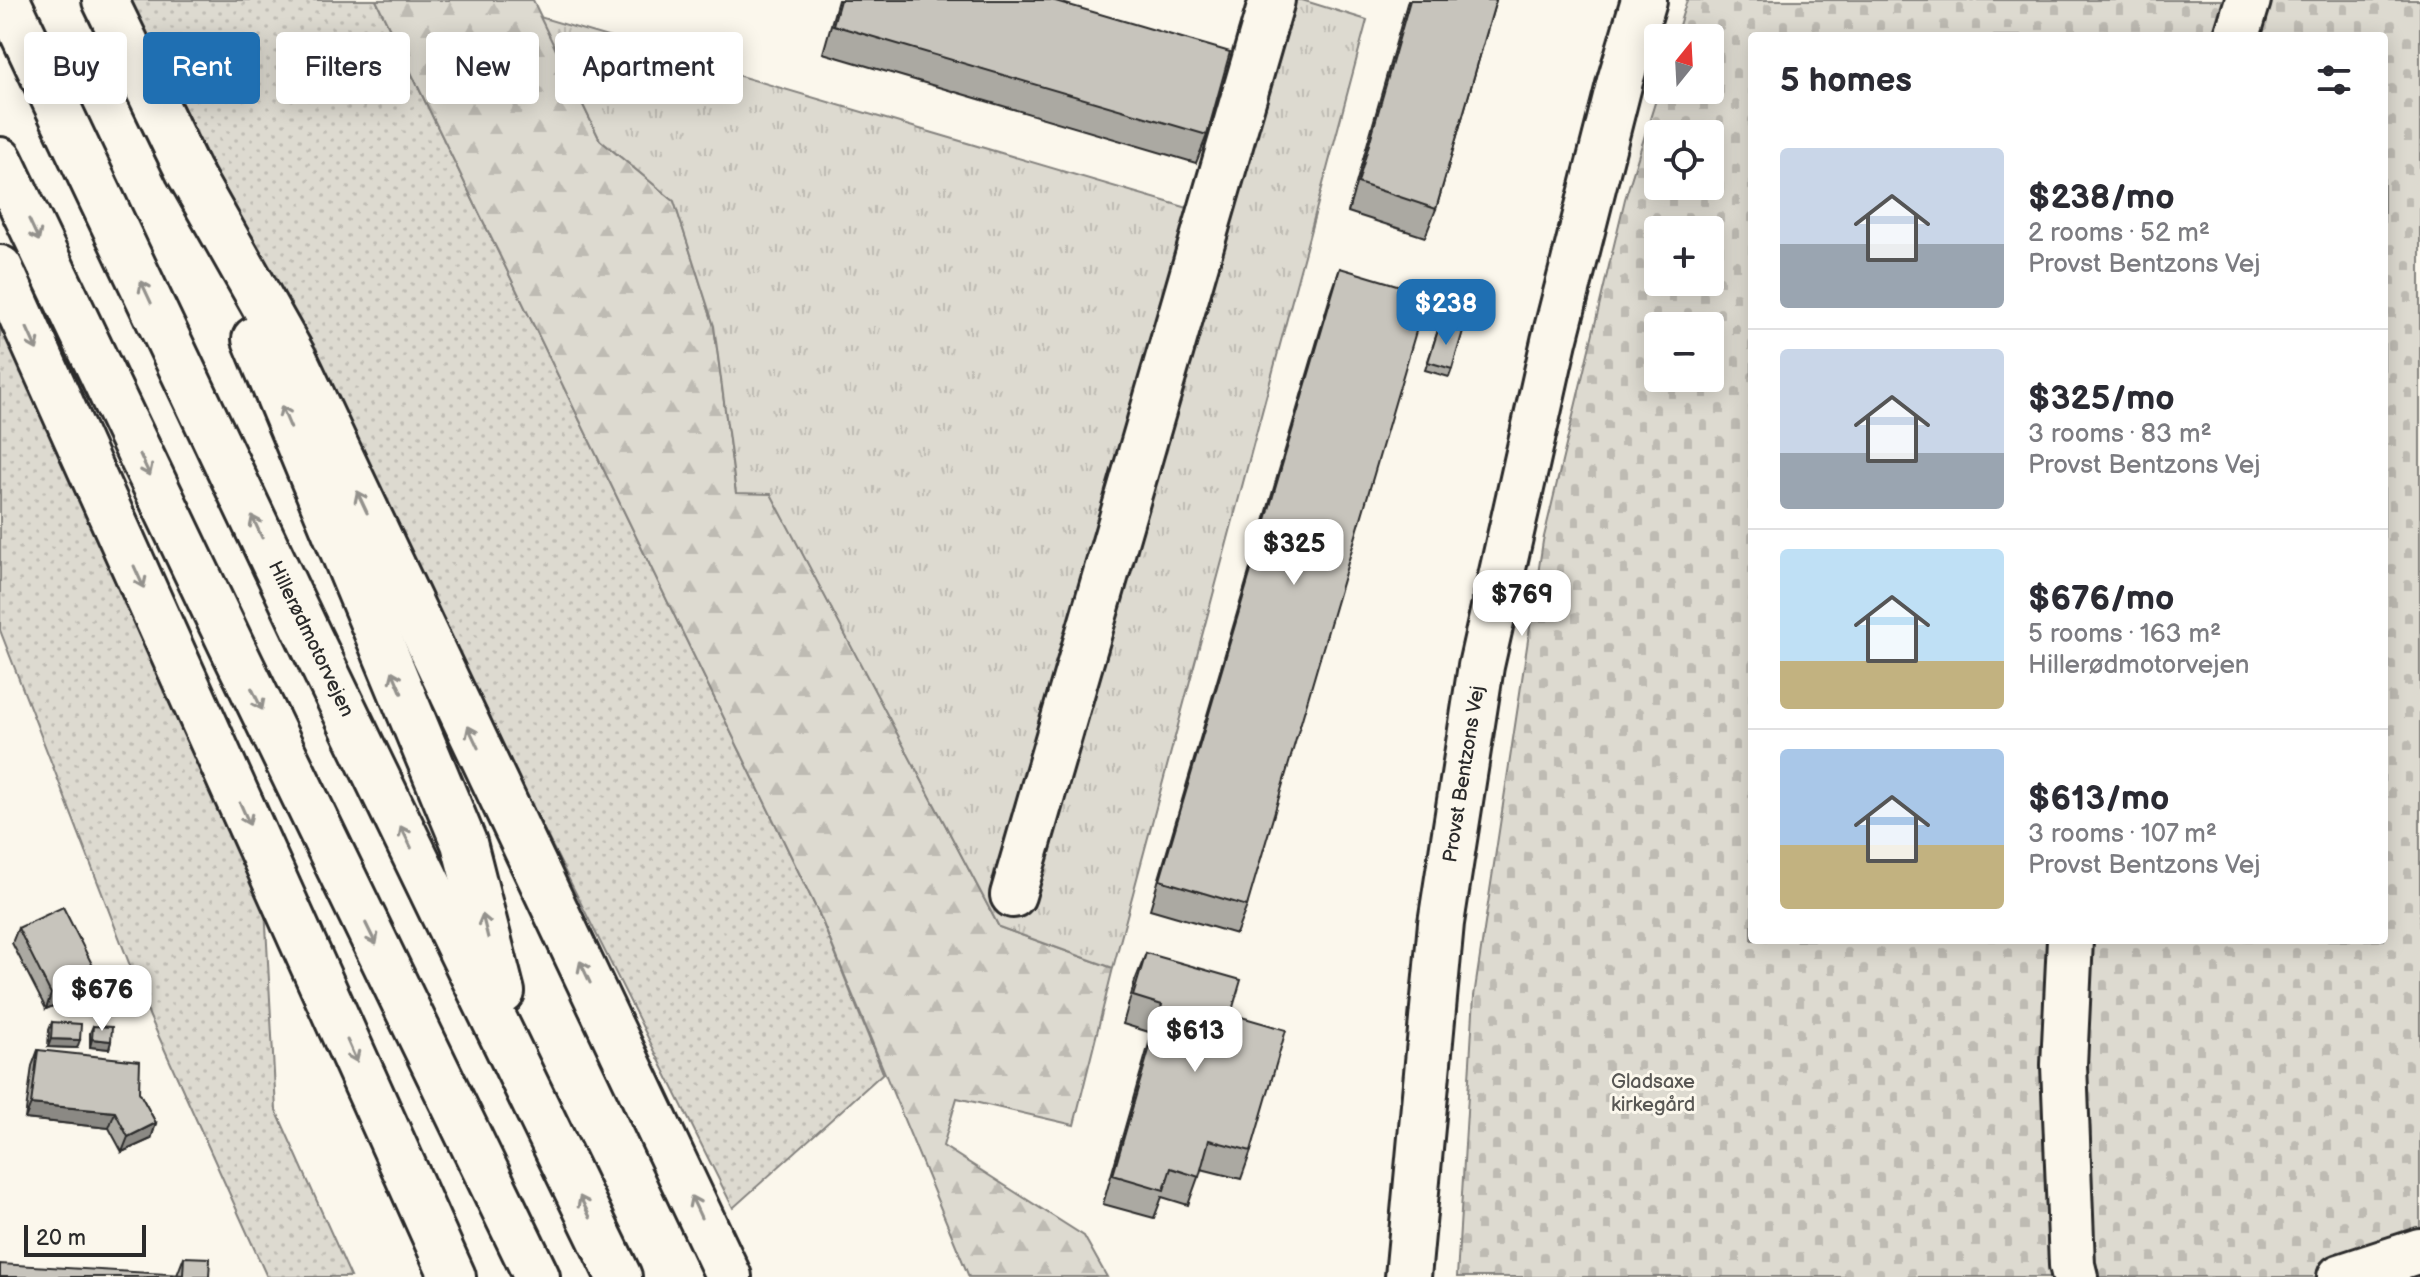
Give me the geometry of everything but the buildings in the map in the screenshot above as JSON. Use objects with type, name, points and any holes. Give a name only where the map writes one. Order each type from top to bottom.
[{"type":"main road","name":"Hillerødmotorvejen","points":[[7,0],[317,653],[619,1277]]},
{"type":"main road","points":[[105,0],[188,171],[295,360],[729,1277]]},
{"type":"main road","points":[[1013,895],[1272,0]]},
{"type":"main road","name":"Provst Bentzons Vej","points":[[1408,1277],[1441,923],[1481,666],[1554,341],[1620,81],[1644,0]]},
{"type":"main road","points":[[2238,32],[2248,0]]},
{"type":"main road","points":[[0,160],[537,1277]]},
{"type":"main road","points":[[188,171],[273,386],[464,843],[525,1083]]},
{"type":"main road","points":[[0,268],[453,1277]]},
{"type":"main road","points":[[2070,944],[2064,1065],[2071,1250],[2075,1277]]},
{"type":"main road","points":[[2340,1277],[2420,1251]]},
{"type":"green space","points":[[130,0],[376,0],[392,32],[276,32],[276,104],[410,104],[410,70],[820,916],[883,1073],[733,1208],[182,104],[260,104],[260,32],[146,32]]},
{"type":"green space","points":[[376,0],[533,0],[555,46],[555,104],[583,104],[600,140],[674,201],[714,326],[736,493],[771,493],[999,927],[1113,968],[1074,1125],[957,1098],[943,1146],[1084,1236],[1107,1277],[969,1277],[820,916],[426,104],[539,104],[539,32],[426,32],[426,103],[410,70],[410,32],[392,32]]},
{"type":"green space","points":[[1284,0],[1302,0],[1367,20],[1113,968],[999,927],[771,494],[736,493],[714,326],[674,201],[600,140],[582,104],[743,104],[743,77],[1225,219]]},
{"type":"green space","name":"Gladsaxe kirkegård","points":[[1687,0],[2420,0],[2420,1277],[1457,1277],[1474,996],[1543,541],[1625,199],[1644,138],[1644,200],[1724,200],[1724,120],[1650,120],[1655,104],[1724,104],[1724,24],[1679,24]]},
{"type":"green space","points":[[540,17],[591,32],[555,32],[555,48]]},
{"type":"green space","points":[[0,320],[265,907],[276,1110],[351,1277],[267,1277],[150,1017],[0,630]]}]
